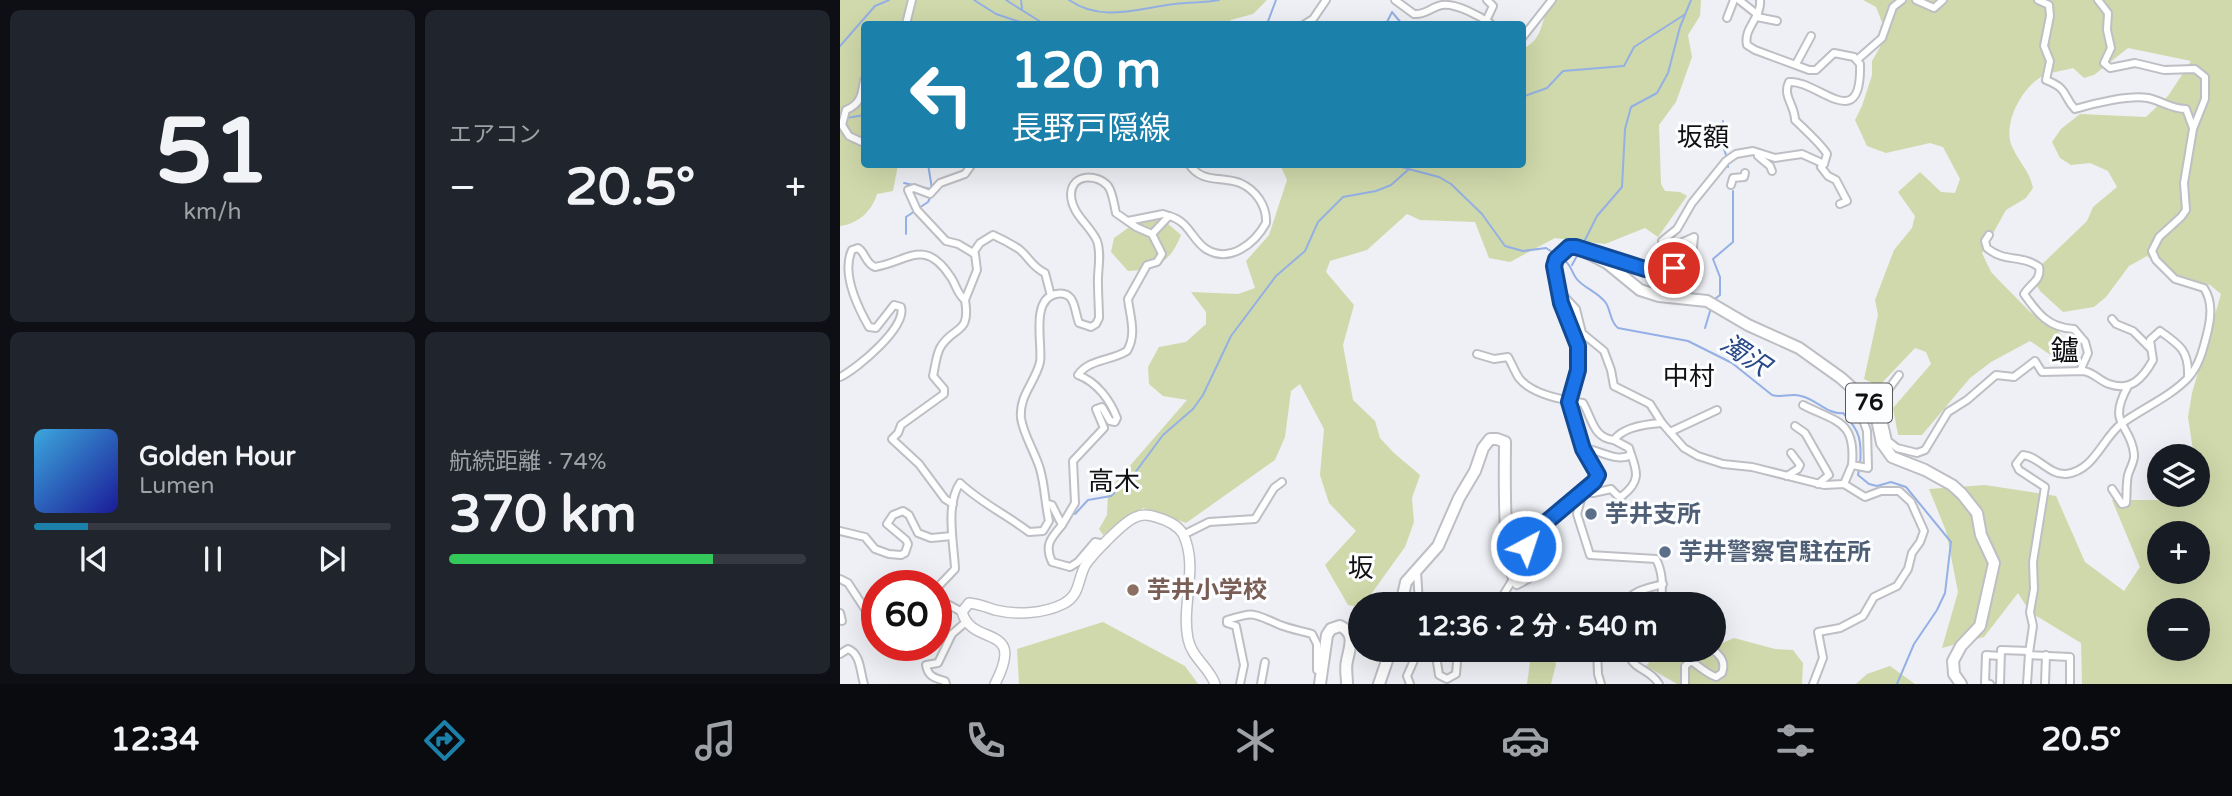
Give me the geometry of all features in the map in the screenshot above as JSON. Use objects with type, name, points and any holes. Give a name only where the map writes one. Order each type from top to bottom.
[{"type":"main road","name":"76","points":[[1583,492],[1598,475],[1583,449],[1569,402],[1579,356],[1578,346],[1561,303],[1554,266],[1560,255],[1569,247],[1576,247],[1607,263],[1640,290],[1659,296],[1707,301],[1799,348],[1856,389],[1870,404],[1879,415],[1882,443],[1892,457],[1925,470],[1952,485],[1971,504],[1979,518],[1984,543],[1994,563],[1980,626],[1961,646],[1953,661],[1954,674],[1961,684]]},
{"type":"main road","points":[[1404,592],[1406,582],[1438,546],[1459,498],[1475,471],[1483,448],[1490,439],[1505,442],[1505,524],[1513,579],[1517,583],[1526,579],[1527,540],[1583,492]]},
{"type":"main road","points":[[995,684],[1003,669],[1004,646],[974,629],[967,621],[962,612],[970,603],[1025,613],[1064,604],[1078,591],[1085,567],[1094,554],[1124,524],[1136,516],[1148,515],[1174,524],[1183,536],[1190,571],[1186,616],[1188,639],[1192,652],[1212,676],[1215,684]]},
{"type":"main road","points":[[1320,682],[1327,635],[1331,629],[1340,626],[1349,631],[1352,637],[1346,663],[1347,684]]},
{"type":"main road","points":[[1379,684],[1387,662]]},
{"type":"street","points":[[907,21],[912,0]]},
{"type":"street","points":[[1310,21],[1326,0]]},
{"type":"street","points":[[1395,0],[1414,14],[1425,14],[1443,5],[1484,21]]},
{"type":"street","points":[[1487,0],[1493,6],[1489,21]]},
{"type":"street","points":[[1526,33],[1552,0]]},
{"type":"street","points":[[1727,18],[1737,0],[1757,16],[1777,21]]},
{"type":"street","points":[[1760,0],[1757,16],[1746,39],[1747,45],[1816,70],[1834,53],[1858,59]]},
{"type":"street","points":[[1858,59],[1882,38],[1893,7],[1902,0]]},
{"type":"street","points":[[1916,0],[1934,8],[1943,0]]},
{"type":"street","points":[[2038,0],[2049,5],[2050,16],[2044,46],[2050,61],[2046,80],[2067,93],[2072,107],[2075,109],[2126,99],[2151,98],[2175,109],[2186,109],[2193,129]]},
{"type":"street","points":[[2027,684],[2033,626],[2030,612],[2034,589],[2033,562],[2045,487],[2019,470],[2016,464],[2018,459],[2022,455],[2030,455],[2054,471],[2069,473],[2093,459],[2120,425],[2188,378],[2201,358],[2209,328],[2210,303],[2204,288],[2175,279],[2156,260],[2152,251],[2159,237],[2186,210],[2184,183],[2193,129],[2205,99],[2205,77],[2196,69],[2164,70],[2135,63],[2110,68],[2104,63],[2111,48],[2107,30],[2108,13],[2098,0]]},
{"type":"street","points":[[1796,64],[1811,36]]},
{"type":"street","points":[[1840,204],[1847,201],[1836,180],[1828,176],[1821,167],[1826,154],[1822,146],[1795,120],[1786,90],[1789,82],[1800,82],[1838,101],[1847,100],[1853,97],[1861,79],[1858,59]]},
{"type":"street","points":[[861,99],[854,107],[846,110],[842,123],[849,136],[861,141]]},
{"type":"street","points":[[1585,251],[1645,269],[1682,267],[1692,257],[1694,237],[1667,249],[1662,242],[1677,229],[1692,203],[1726,161],[1736,153],[1755,152],[1775,158],[1802,154],[1824,164]]},
{"type":"street","points":[[1755,152],[1772,171]]},
{"type":"street","points":[[953,503],[945,499],[919,464],[892,439],[901,425],[944,394],[944,389],[933,376],[936,360],[941,346],[963,327],[967,319],[965,300],[977,270],[977,259],[973,253],[958,244],[946,241],[917,210],[908,190],[914,188],[930,194],[940,183],[965,174],[969,168]]},
{"type":"street","points":[[1128,221],[1163,214],[1176,218],[1191,230],[1205,249],[1232,255],[1239,252],[1266,223],[1263,204],[1239,183],[1213,180],[1201,176],[1193,168]]},
{"type":"street","points":[[1731,185],[1734,178],[1744,177],[1745,173]]},
{"type":"street","points":[[952,572],[955,569],[953,503],[960,483],[973,496],[1035,533],[1043,531],[1049,521],[1041,470],[1022,423],[1021,405],[1023,396],[1038,372],[1041,358],[1038,338],[1045,301],[1060,293],[1070,296],[1074,300],[1079,323],[1091,327],[1099,318],[1097,241],[1073,204],[1071,190],[1079,179],[1093,178],[1110,188],[1116,213],[1136,227],[1152,233],[1162,254],[1157,262],[1147,265],[1128,299],[1133,314],[1131,344],[1122,355],[1091,364],[1083,368],[1078,375],[1092,382],[1112,406],[1117,418],[1115,422],[1111,421],[1102,407],[1096,409],[1104,428],[1073,461],[1075,503],[1051,537],[1048,553],[1052,562],[1070,567],[1078,562],[1095,542],[1105,544]]},
{"type":"street","points":[[1152,233],[1169,216]]},
{"type":"street","points":[[973,253],[980,243],[993,235],[1001,239],[1020,250],[1032,267],[1045,273],[1051,296]]},
{"type":"street","points":[[1989,235],[1985,241],[1987,248],[1996,256],[2024,259],[2039,267],[2038,279],[2029,285],[2024,294],[2045,321],[2060,328],[2074,329],[2085,342],[2088,353],[2080,371]]},
{"type":"street","points":[[840,377],[884,341],[899,324],[903,312],[901,307],[894,305],[881,325],[876,328],[869,327],[849,274],[852,250],[861,250],[864,260],[875,267],[910,254],[931,257],[939,261],[959,296],[965,300]]},
{"type":"street","points":[[1560,292],[1576,309],[1582,333],[1604,351],[1614,386],[1650,404],[1662,423],[1684,448],[1723,464],[1752,467],[1818,484],[1844,484],[1865,497],[1881,491],[1899,491],[1911,502],[1924,531],[1912,553],[1908,569],[1897,586],[1874,597],[1863,615],[1840,628],[1818,632],[1823,658],[1813,684]]},
{"type":"street","points":[[2112,319],[2116,324],[2133,331],[2150,348]]},
{"type":"street","points":[[1899,375],[1885,394],[1879,415],[1888,441],[1897,449],[1917,453],[1925,450],[1948,412],[1996,375],[2014,377],[2035,361],[2042,372],[2080,371],[2091,373],[2109,384],[2128,386],[2134,384],[2153,360],[2150,340],[2160,331],[2182,348],[2188,360],[2188,378]]},
{"type":"street","points":[[1477,354],[1494,359],[1508,357],[1520,380],[1533,388],[1569,402],[1583,403],[1591,426],[1605,438],[1629,448],[1636,464],[1636,475],[1628,491],[1622,496],[1618,496],[1611,489],[1583,492],[1577,514],[1590,555],[1656,559],[1661,569],[1662,592]]},
{"type":"street","points":[[2112,489],[2122,504],[2126,503],[2128,475],[2134,457],[2132,446],[2120,425],[2120,400],[2128,386]]},
{"type":"street","points":[[1856,389],[1855,397],[1867,431],[1868,443],[1868,468],[1857,466]]},
{"type":"street","points":[[1803,405],[1843,424],[1851,434],[1857,466]]},
{"type":"street","points":[[1670,432],[1717,411]]},
{"type":"street","points":[[1614,440],[1621,432],[1662,423]]},
{"type":"street","points":[[1795,426],[1805,433],[1829,475],[1818,484]]},
{"type":"street","points":[[1583,449],[1617,457],[1631,455]]},
{"type":"street","points":[[1787,476],[1800,465],[1791,453]]},
{"type":"street","points":[[1844,484],[1857,466]]},
{"type":"street","points":[[1183,536],[1209,522],[1255,519],[1274,488],[1282,482]]},
{"type":"street","points":[[1047,504],[1052,505],[1062,525]]},
{"type":"street","points":[[840,531],[865,537],[875,548],[901,555],[907,548],[906,540],[887,524],[893,515],[903,511],[909,515],[918,533],[931,537],[952,536]]},
{"type":"street","points":[[1417,569],[1418,592]]},
{"type":"street","points":[[840,579],[848,583],[861,604]]},
{"type":"street","points":[[1504,592],[1513,579]]},
{"type":"street","points":[[1635,592],[1663,584]]},
{"type":"street","points":[[952,605],[962,612]]},
{"type":"street","points":[[840,613],[842,621],[840,620]]},
{"type":"street","points":[[1240,684],[1244,665],[1236,626],[1227,623],[1227,620],[1248,614],[1264,615],[1280,625],[1312,634],[1317,645],[1316,677],[1320,682]]},
{"type":"street","points":[[952,684],[934,679],[927,671],[926,665],[938,663],[952,634],[967,621]]},
{"type":"street","points":[[840,654],[848,649],[853,651],[857,656],[864,684]]},
{"type":"street","points":[[2000,684],[2001,650],[2070,656],[2070,684]]},
{"type":"street","points":[[1990,684],[1984,683],[1986,655],[2000,656]]},
{"type":"street","points":[[2045,684],[2046,655]]},
{"type":"street","points":[[1410,684],[1406,676],[1413,662]]},
{"type":"street","points":[[1437,662],[1439,675],[1447,679],[1456,674],[1457,662]]},
{"type":"street","points":[[1597,662],[1598,682]]},
{"type":"street","points":[[1631,662],[1655,676],[1659,684]]},
{"type":"street","points":[[1685,684],[1685,666],[1689,662]]},
{"type":"street","points":[[1692,662],[1716,677],[1722,673],[1724,662]]},
{"type":"street","points":[[1261,684],[1265,663]]},
{"type":"green space","points":[[840,0],[1267,0],[1253,14],[1230,21],[861,21],[861,168],[897,168],[893,191],[877,194],[872,206],[863,216],[853,223],[840,226]]},
{"type":"green space","points":[[1555,0],[1701,0],[1700,16],[1688,35],[1692,57],[1676,102],[1659,125],[1661,184],[1665,191],[1680,192],[1687,196],[1658,237],[1645,228],[1605,244],[1555,238],[1510,262],[1489,258],[1475,222],[1420,220],[1407,214],[1367,250],[1330,261],[1326,272],[1354,305],[1343,345],[1353,400],[1375,421],[1380,438],[1420,475],[1412,498],[1414,522],[1405,547],[1373,592],[1348,592],[1348,605],[1325,565],[1356,531],[1329,503],[1320,475],[1324,429],[1300,384],[1291,391],[1285,437],[1275,460],[1186,523],[1143,508],[1103,535],[1099,529],[1107,515],[1108,491],[1187,400],[1163,396],[1149,384],[1148,367],[1159,347],[1186,342],[1206,324],[1206,312],[1191,292],[1238,294],[1255,288],[1246,261],[1269,235],[1287,180],[1281,168],[1526,168],[1526,47],[1536,38]]},
{"type":"green space","points":[[1863,0],[2232,0],[2232,684],[2082,684],[2081,643],[2030,612],[2018,593],[1984,637],[1942,648],[1958,592],[1946,531],[1929,489],[1985,485],[2056,496],[2085,562],[2124,591],[2140,567],[2112,500],[2147,500],[2147,507],[2210,507],[2210,444],[2192,444],[2188,417],[2192,393],[2221,294],[2210,285],[2168,272],[2147,256],[2129,266],[2106,297],[2094,307],[2063,312],[2040,291],[2033,279],[2036,270],[2087,221],[2093,207],[2117,187],[2108,171],[2090,163],[2071,165],[2060,158],[2052,142],[2061,129],[2080,114],[2146,117],[2168,96],[2191,61],[2128,48],[2094,75],[2084,78],[2073,68],[2044,75],[2027,89],[2012,116],[2009,135],[2033,188],[2026,198],[2006,210],[1982,253],[1991,272],[2029,311],[2059,332],[2079,355],[2070,362],[2052,356],[2030,341],[1991,362],[1970,378],[1922,435],[1898,435],[1893,408],[1931,364],[1926,352],[1915,348],[1879,386],[1864,379],[1878,315],[1875,300],[1894,250],[1912,228],[1915,216],[1898,192],[1920,172],[1941,192],[1955,193],[1960,179],[1943,147],[1930,143],[1886,153],[1867,146],[1855,120],[1872,75],[1872,61],[1887,35],[1876,7]]},
{"type":"green space","points":[[1145,216],[1161,218],[1181,235],[1173,251],[1162,262],[1147,269],[1128,271],[1111,252],[1114,238]]},
{"type":"green space","points":[[1103,622],[1185,666],[1198,684],[1019,684],[1017,649]]},
{"type":"green space","points":[[1734,638],[1775,649],[1793,650],[1803,663],[1802,684],[1677,684],[1646,666],[1650,662],[1726,662],[1726,641]]},
{"type":"green space","points":[[1530,662],[1555,662],[1551,684],[1527,684]]},
{"type":"green space","points":[[1890,666],[1915,684],[1856,684],[1867,674]]},
{"type":"waterway","points":[[862,21],[875,6],[889,0]]},
{"type":"waterway","points":[[974,0],[996,14],[1017,21]]},
{"type":"waterway","points":[[1006,0],[1039,21]]},
{"type":"waterway","points":[[1021,0],[1022,9]]},
{"type":"waterway","points":[[1069,0],[1094,11],[1107,12],[1219,0]]},
{"type":"waterway","points":[[1268,21],[1276,0]]},
{"type":"waterway","points":[[1582,246],[1597,216],[1622,187],[1625,129],[1631,107],[1657,93],[1668,73],[1680,27],[1691,0]]},
{"type":"waterway","points":[[1388,21],[1392,12],[1400,21]]},
{"type":"waterway","points":[[1526,96],[1547,88],[1563,71],[1624,66],[1634,47],[1684,15]]},
{"type":"waterway","points":[[840,46],[861,22]]},
{"type":"waterway","name":"濁沢","points":[[847,118],[861,116]]},
{"type":"waterway","points":[[1723,121],[1720,137],[1726,155]]},
{"type":"waterway","points":[[929,168],[932,189]]},
{"type":"waterway","name":"濁沢","points":[[1405,168],[1439,177],[1451,184],[1482,214],[1505,246],[1523,251],[1546,248],[1554,253]]},
{"type":"waterway","points":[[1075,514],[1088,500],[1111,496],[1134,474],[1163,435],[1193,409],[1203,395],[1231,336],[1276,276],[1305,251],[1318,222],[1343,197],[1376,191],[1391,185],[1409,169]]},
{"type":"waterway","points":[[904,183],[930,189]]},
{"type":"waterway","points":[[1715,299],[1720,295],[1720,277],[1713,259],[1733,242],[1733,191]]},
{"type":"waterway","points":[[919,208],[930,198]]},
{"type":"waterway","points":[[906,234],[906,217],[915,211]]},
{"type":"waterway","points":[[1572,265],[1578,254]]},
{"type":"waterway","name":"濁沢","points":[[1564,260],[1579,281],[1606,303],[1613,323],[1618,328],[1688,341],[1732,363],[1772,395],[1801,396],[1832,412],[1843,413],[1859,436],[1860,465]]},
{"type":"waterway","points":[[1705,328],[1711,308]]},
{"type":"waterway","name":"濁沢","points":[[1859,470],[1858,475],[1869,484],[1877,486],[1891,482],[1906,487],[1951,542],[1945,593],[1914,644],[1897,684]]},
{"type":"place","name":"芋井支所","points":[[1591,514]]},
{"type":"place","name":"芋井警察官駐在所","points":[[1665,552]]},
{"type":"place","name":"芋井小学校","points":[[1133,590]]},
{"type":"district","name":"坂額","points":[[1703,137]]},
{"type":"district","name":"鑪","points":[[2065,351]]},
{"type":"district","name":"中村","points":[[1689,376]]},
{"type":"district","name":"高木","points":[[1114,481]]},
{"type":"district","name":"坂","points":[[1361,568]]},
{"type":"route","points":[[1526,546],[1532,534],[1576,499],[1598,475],[1583,449],[1569,402],[1579,356],[1578,346],[1561,303],[1554,266],[1556,259],[1564,250],[1576,247],[1645,269],[1674,268]]}]
